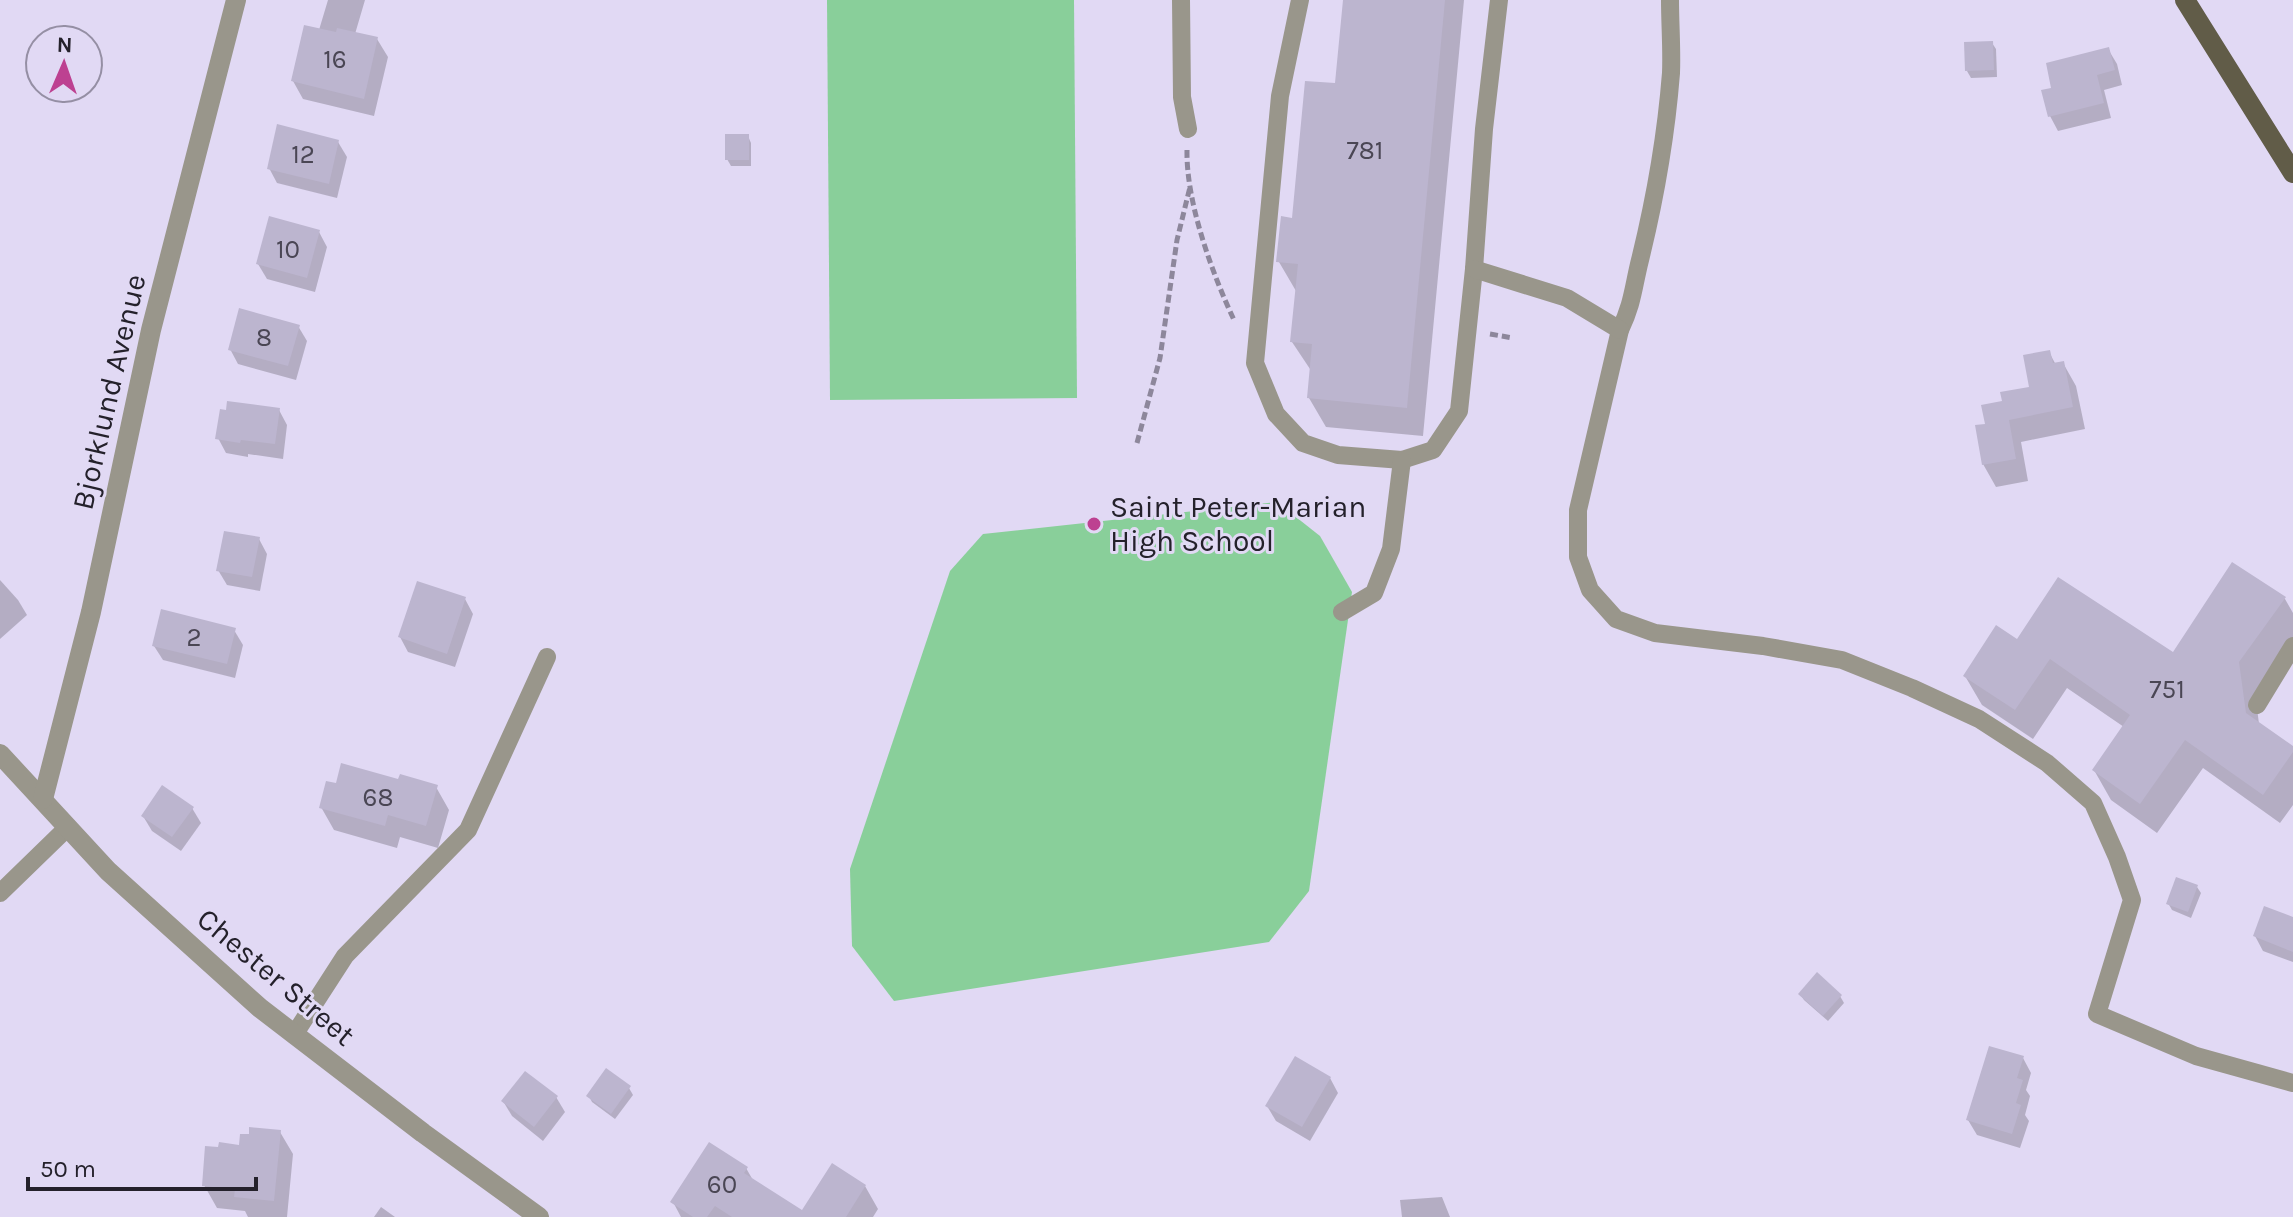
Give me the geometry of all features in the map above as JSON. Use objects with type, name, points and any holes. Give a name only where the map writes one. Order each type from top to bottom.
[{"type":"main road","points":[[2185,0],[2293,173]]},
{"type":"street","name":"Bjorklund Avenue","points":[[43,799],[91,612],[151,330],[236,0]]},
{"type":"street","name":"Chester Street","points":[[0,754],[108,871],[294,1035],[539,1217]]},
{"type":"lane","points":[[1181,0],[1182,97],[1188,129]]},
{"type":"lane","points":[[1300,0],[1280,96],[1255,363],[1276,414],[1303,443],[1338,455],[1402,460],[1433,450],[1459,411],[1474,269],[1484,129],[1499,0]]},
{"type":"lane","points":[[1670,0],[1671,71],[1664,135],[1632,306],[1620,330],[1578,510],[1578,557],[1590,590],[1616,619],[1655,633],[1763,646],[1842,660],[1979,719],[2047,763],[2093,803],[2132,900],[2097,1014],[2196,1056],[2293,1083]]},
{"type":"lane","points":[[1474,269],[1567,298],[1620,330]]},
{"type":"lane","points":[[1342,612],[1374,593],[1391,549],[1402,460]]},
{"type":"lane","points":[[2257,705],[2293,646]]},
{"type":"lane","points":[[294,1035],[345,956],[468,830],[547,657]]},
{"type":"lane","points":[[0,893],[68,827]]},
{"type":"path","points":[[1188,129],[1187,176],[1218,284],[1236,324]]},
{"type":"path","points":[[1137,443],[1160,358],[1177,240],[1190,187]]},
{"type":"path","points":[[1489,334],[1513,338]]},
{"type":"green space","points":[[827,0],[1074,0],[1077,398],[830,400]]},
{"type":"green space","points":[[1277,502],[1320,536],[1352,592],[1309,891],[1269,942],[894,1001],[852,946],[850,869],[950,571],[983,534]]},
{"type":"building","points":[[1343,0],[1445,0],[1407,408],[1307,398],[1312,344],[1290,342],[1298,264],[1276,262],[1281,216],[1292,218],[1305,81],[1335,83]]},
{"type":"building","points":[[304,25],[378,37],[364,99],[291,81]]},
{"type":"building","points":[[1993,41],[1994,70],[1965,71],[1964,42]]},
{"type":"building","points":[[2109,47],[2115,70],[2097,75],[2104,103],[2048,117],[2041,90],[2051,88],[2046,63]]},
{"type":"building","points":[[277,124],[339,140],[329,184],[267,169]]},
{"type":"building","points":[[725,134],[749,134],[749,160],[725,160]]},
{"type":"building","points":[[269,216],[320,230],[307,278],[256,264]]},
{"type":"building","points":[[239,308],[300,325],[288,366],[228,350]]},
{"type":"building","points":[[2050,350],[2053,363],[2064,361],[2073,407],[2009,420],[2016,459],[1982,465],[1975,425],[1985,424],[1981,405],[2002,401],[2000,392],[2029,387],[2023,355]]},
{"type":"building","points":[[227,401],[280,408],[275,444],[215,439],[220,409],[226,410]]},
{"type":"building","points":[[224,531],[260,537],[252,577],[216,571]]},
{"type":"building","points":[[2232,562],[2286,597],[2239,662],[2246,713],[2293,746],[2293,752],[2263,795],[2185,740],[2140,804],[2092,770],[2130,715],[2050,659],[2015,710],[1963,676],[1996,625],[2017,639],[2058,577],[2173,652]]},
{"type":"building","points":[[417,581],[466,597],[447,654],[398,637]]},
{"type":"building","points":[[161,609],[236,628],[227,664],[152,646]]},
{"type":"building","points":[[341,763],[398,779],[400,774],[438,785],[426,826],[388,815],[385,826],[319,808],[326,781],[336,783]]},
{"type":"building","points":[[162,785],[194,807],[172,837],[141,816]]},
{"type":"building","points":[[2176,877],[2198,885],[2188,912],[2166,904]]},
{"type":"building","points":[[2264,906],[2293,917],[2293,952],[2253,936]]},
{"type":"building","points":[[1817,972],[1842,995],[1823,1016],[1798,994]]},
{"type":"building","points":[[1989,1046],[2024,1056],[2017,1078],[2023,1080],[2016,1103],[2021,1105],[2012,1134],[1966,1120]]},
{"type":"building","points":[[1295,1056],[1331,1077],[1302,1127],[1265,1106]]},
{"type":"building","points":[[606,1068],[631,1086],[611,1114],[586,1096]]},
{"type":"building","points":[[525,1071],[558,1096],[534,1127],[501,1101]]},
{"type":"building","points":[[249,1127],[281,1130],[274,1201],[234,1197],[235,1189],[202,1186],[205,1146],[218,1147],[219,1142],[239,1145],[240,1134],[249,1134]]},
{"type":"building","points":[[709,1142],[748,1167],[744,1173],[802,1210],[832,1163],[866,1185],[846,1217],[732,1217],[715,1206],[707,1217],[693,1217],[670,1202]]},
{"type":"place","name":"Saint Peter-Marian High School","points":[[1094,524]]}]
